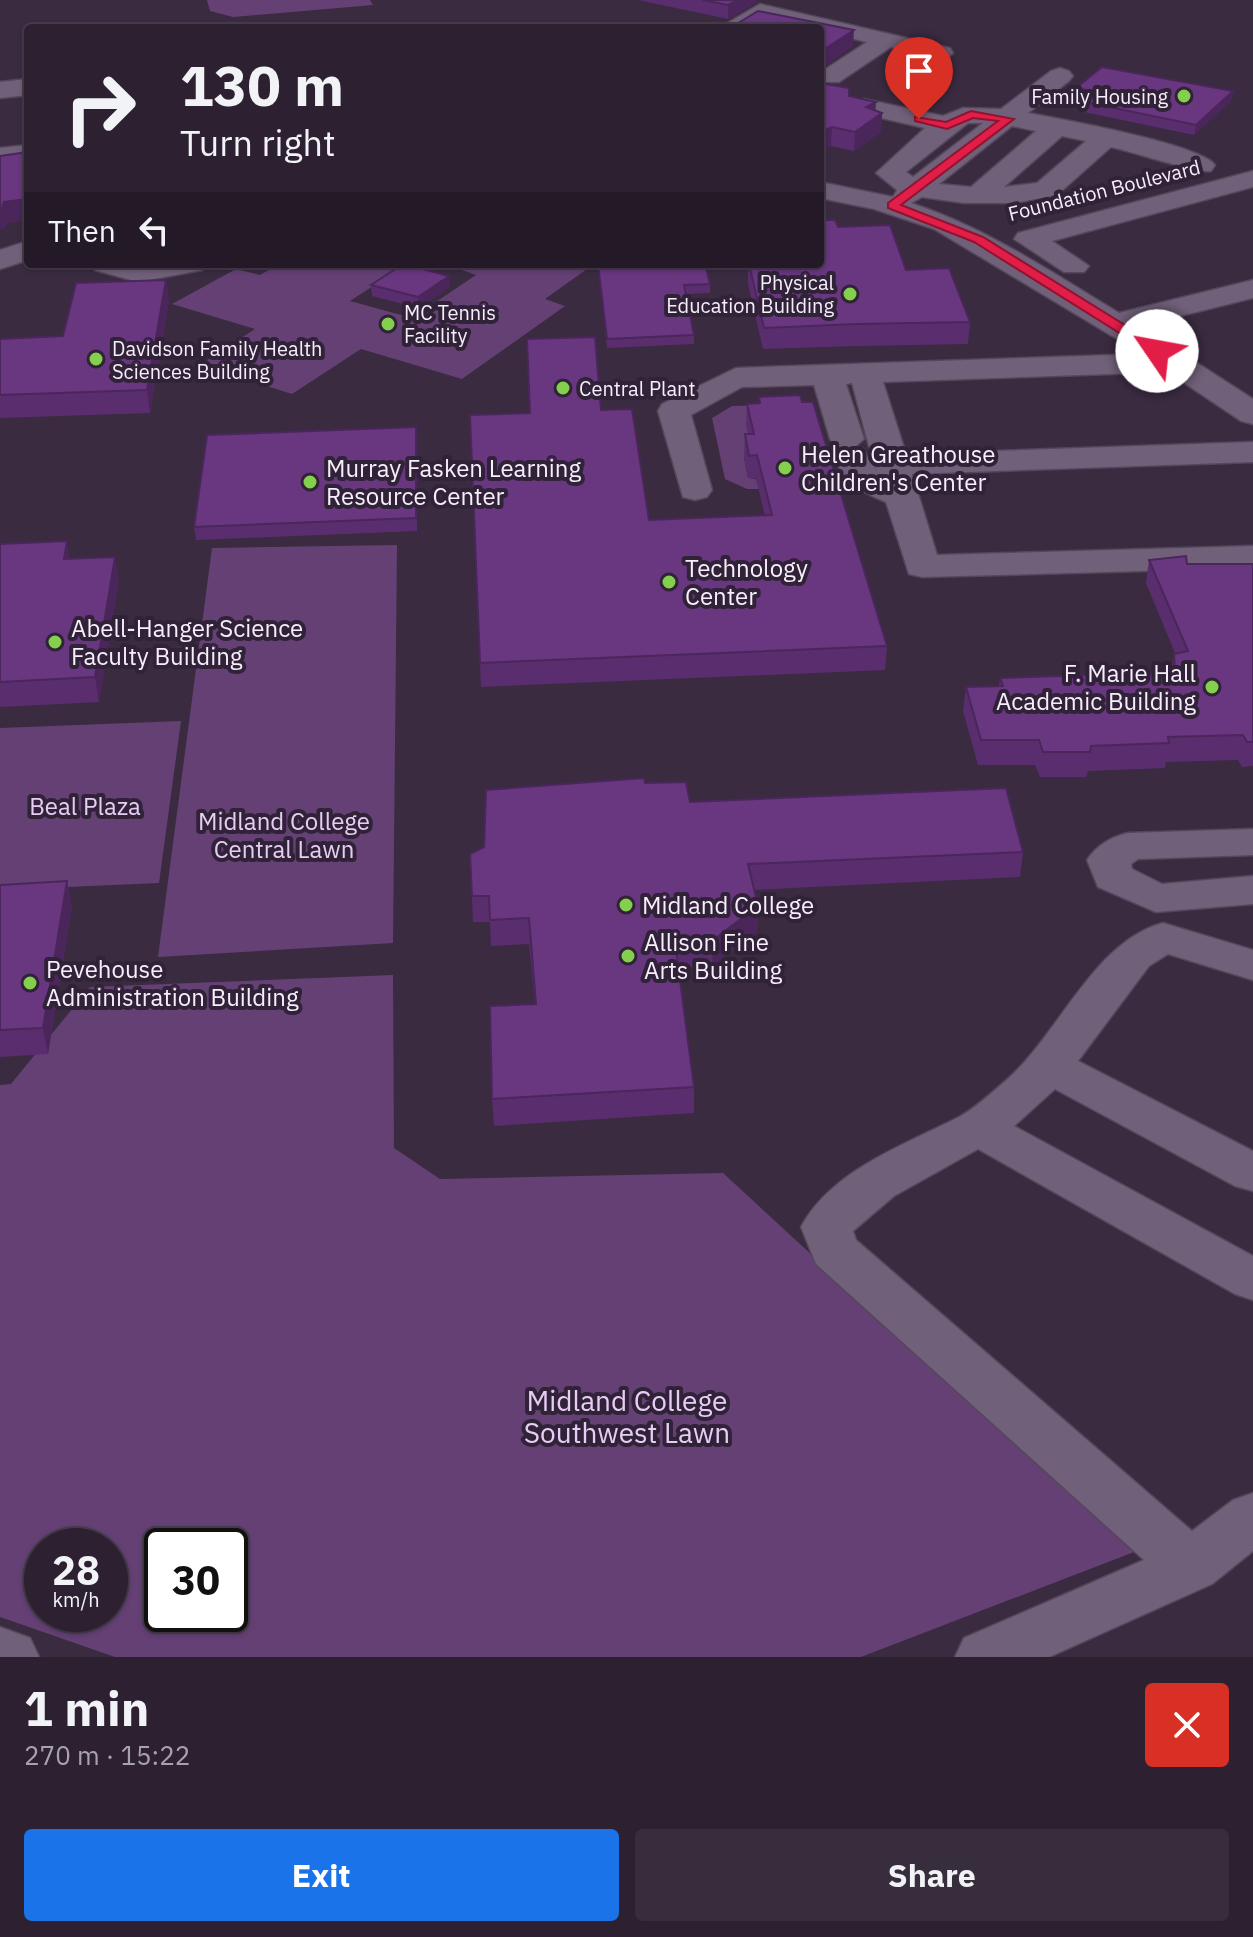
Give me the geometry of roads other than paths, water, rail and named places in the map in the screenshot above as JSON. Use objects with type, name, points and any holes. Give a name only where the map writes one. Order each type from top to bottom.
[{"type":"street","points":[[738,24],[760,11],[819,24]]},
{"type":"street","points":[[824,25],[941,53],[915,73]]},
{"type":"street","points":[[825,76],[887,39]]},
{"type":"street","points":[[825,76],[873,98],[947,125]]},
{"type":"street","points":[[892,206],[920,188],[1060,76]]},
{"type":"street","points":[[0,90],[24,87]]},
{"type":"street","points":[[1103,140],[1044,190],[1020,196],[920,188],[893,179],[890,173],[947,125],[971,114],[1176,154],[1201,165]]},
{"type":"street","points":[[978,195],[1054,129]]},
{"type":"street","name":"Foundation Boulevard","points":[[1156,177],[1253,152]]},
{"type":"street","points":[[0,156],[24,153]]},
{"type":"street","name":"Foundation Boulevard","points":[[967,235],[1253,168]]},
{"type":"street","points":[[1152,314],[1028,239],[1097,205],[1253,179]]},
{"type":"street","points":[[824,191],[892,206],[967,235],[1115,323],[1253,414]]},
{"type":"street","points":[[0,260],[24,251]]},
{"type":"street","points":[[120,268],[138,273],[168,268]]},
{"type":"street","points":[[1115,323],[1253,289]]},
{"type":"street","points":[[695,490],[674,411],[736,378],[1173,362]]},
{"type":"street","points":[[865,374],[922,566],[1253,557]]},
{"type":"street","points":[[827,375],[855,472],[866,481],[1253,452]]},
{"type":"street","points":[[1253,842],[1128,846],[1108,860],[1113,877],[1156,898],[1253,890]]},
{"type":"street","points":[[1191,1566],[834,1250],[826,1227],[842,1208],[946,1143],[979,1128],[1022,1094],[1049,1066],[1133,956],[1163,937],[1253,965]]},
{"type":"street","points":[[1049,1066],[1253,1173]]},
{"type":"street","points":[[979,1128],[1253,1280]]},
{"type":"street","points":[[985,1657],[1191,1566],[1253,1517]]},
{"type":"street","points":[[0,1654],[9,1657]]},
{"type":"place","name":"Family Housing","points":[[1184,96]]},
{"type":"place","name":"Physical Education Building","points":[[850,294]]},
{"type":"place","name":"MC Tennis Facility","points":[[388,324]]},
{"type":"place","name":"Davidson Family Health Sciences Building","points":[[96,359]]},
{"type":"place","name":"Central Plant","points":[[563,388]]},
{"type":"place","name":"Helen Greathouse Children's Center","points":[[785,468]]},
{"type":"place","name":"Murray Fasken Learning Resource Center","points":[[310,482]]},
{"type":"place","name":"Technology Center","points":[[669,582]]},
{"type":"place","name":"Abell-Hanger Science Faculty Building","points":[[55,642]]},
{"type":"place","name":"F. Marie Hall Academic Building","points":[[1212,687]]},
{"type":"place","name":"Midland College","points":[[626,905]]},
{"type":"place","name":"Allison Fine Arts Building","points":[[628,956]]},
{"type":"place","name":"Pevehouse Administration Building","points":[[30,983]]},
{"type":"park label","name":"Beal Plaza","points":[[85,806]]},
{"type":"park label","name":"Midland College Central Lawn","points":[[284,835]]},
{"type":"park label","name":"Midland College Southwest Lawn","points":[[627,1416]]}]
